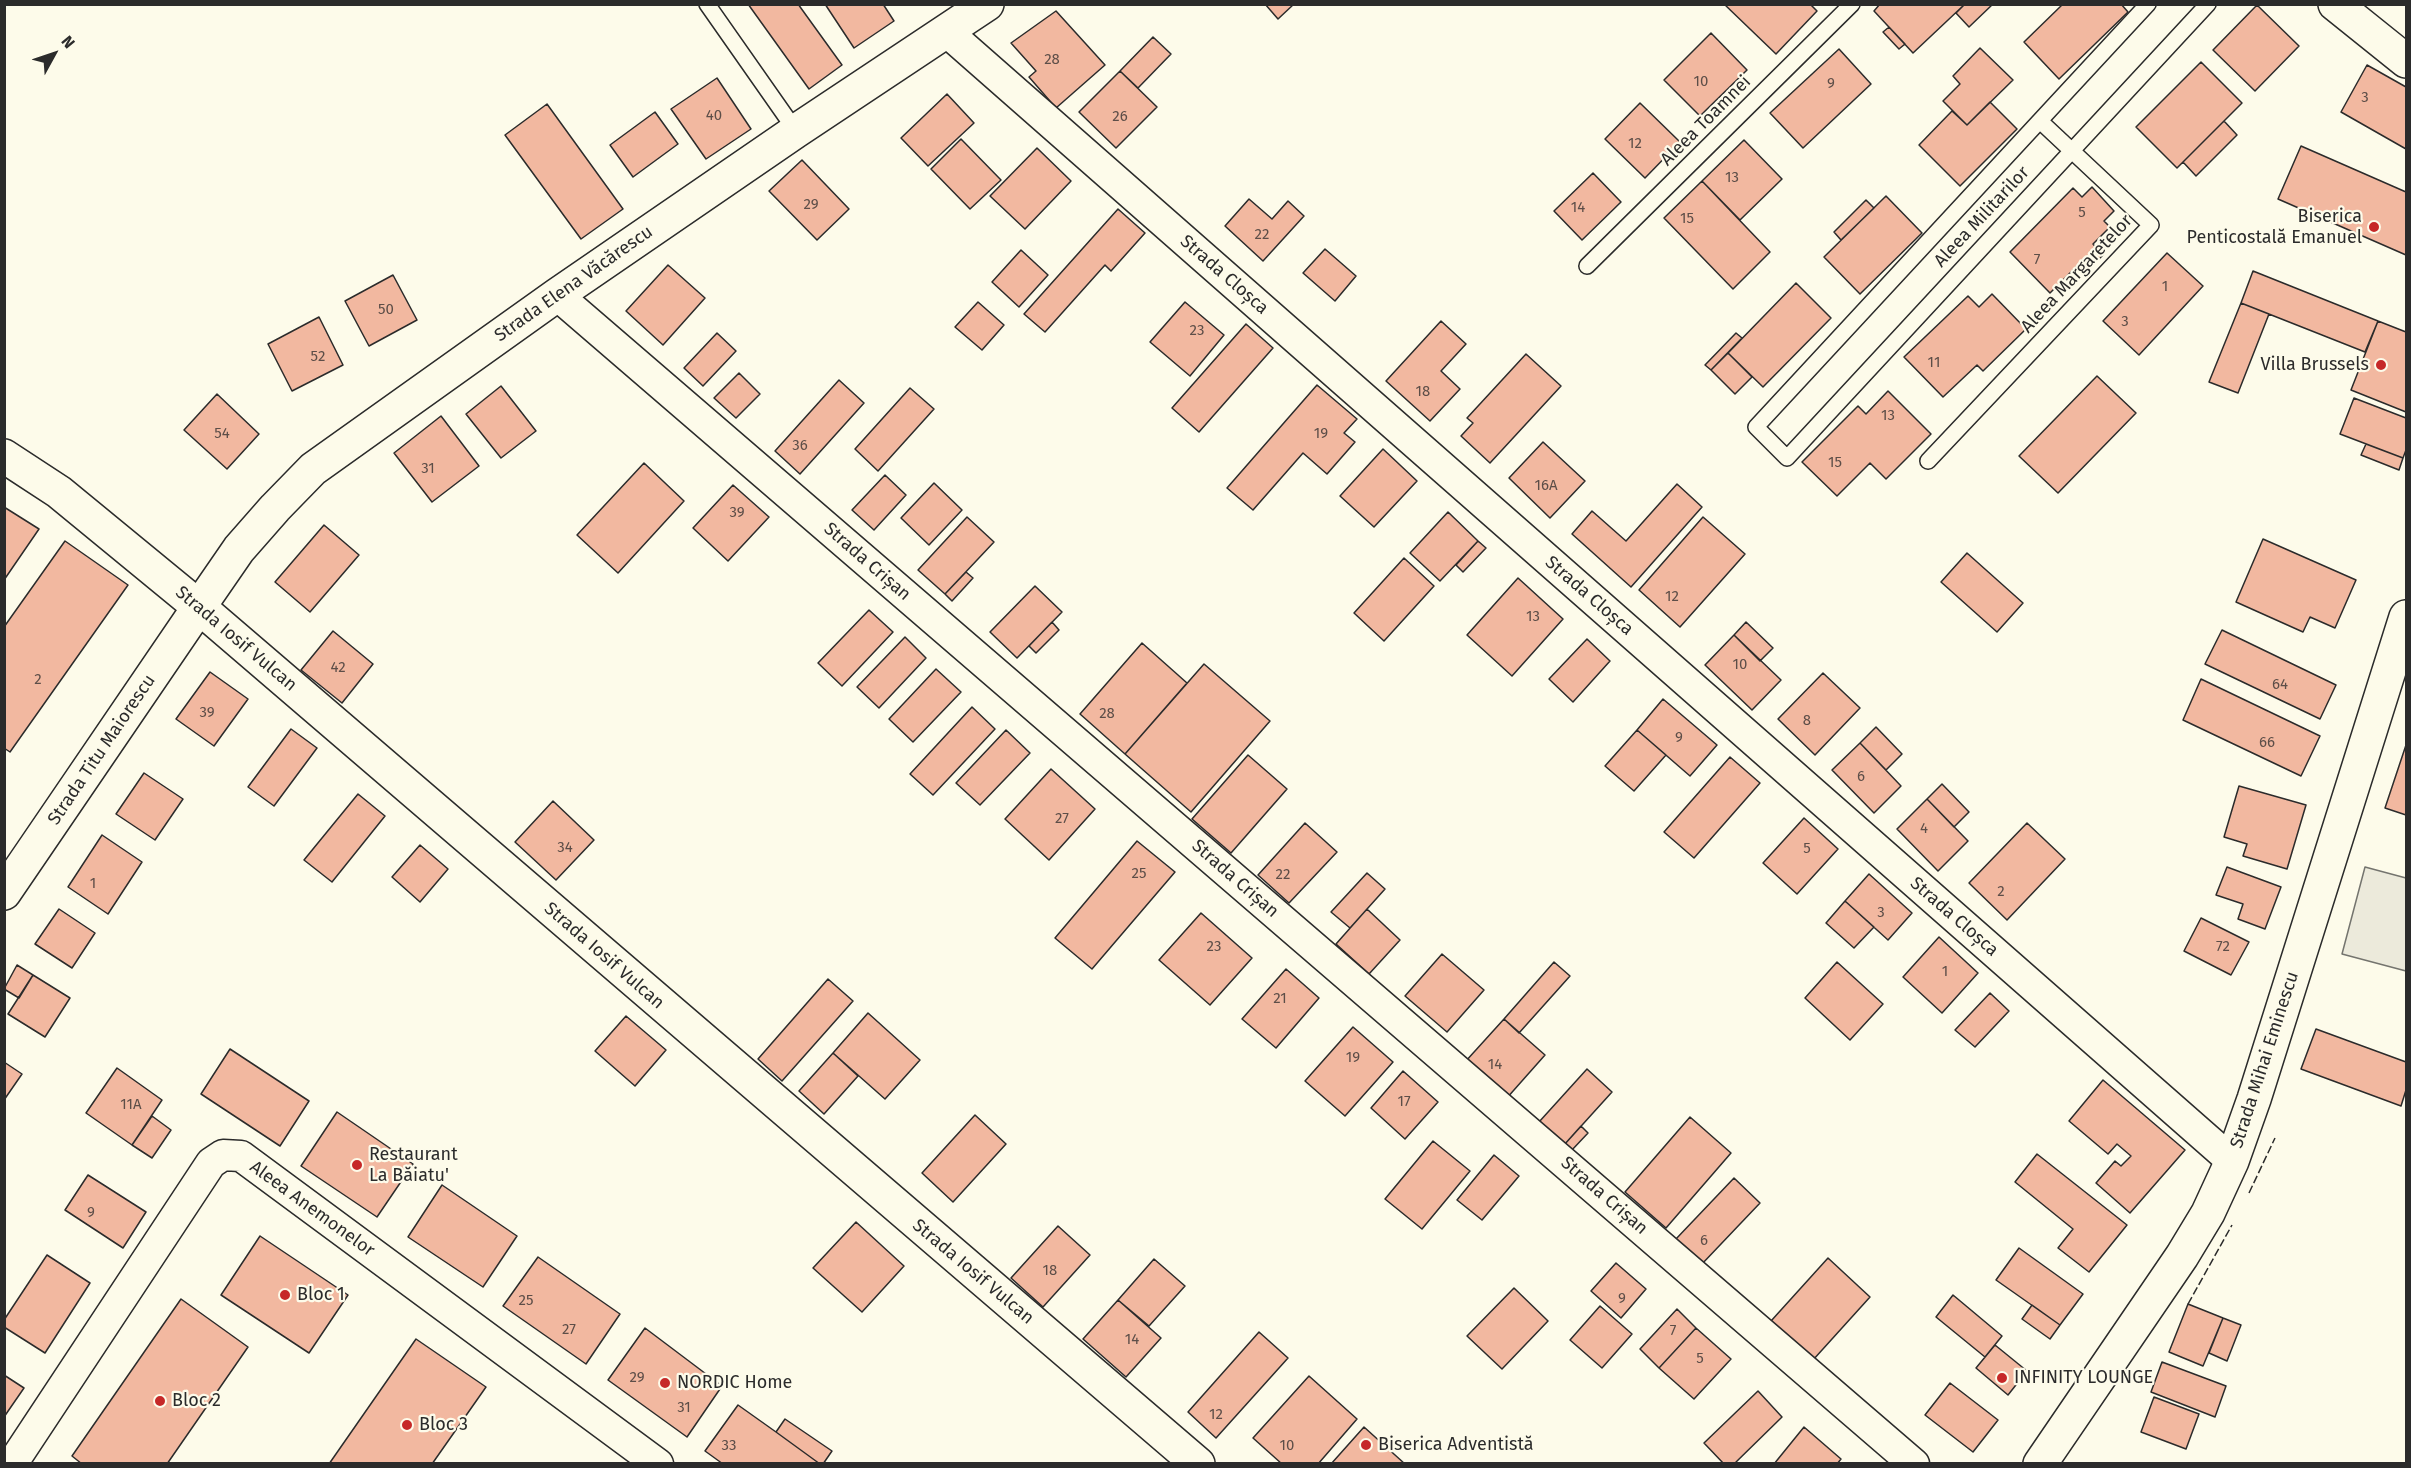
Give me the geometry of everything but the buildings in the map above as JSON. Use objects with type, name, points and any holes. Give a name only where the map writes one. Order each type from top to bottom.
[{"type":"street","name":"Strada Elena Văcărescu","points":[[199,607],[240,549],[313,469],[557,295],[796,130],[987,4]]},
{"type":"street","points":[[2335,4],[2406,61]]},
{"type":"street","name":"Strada Cloșca","points":[[946,31],[2232,1161]]},
{"type":"street","name":"Strada Crișan","points":[[557,295],[1914,1464]]},
{"type":"street","name":"Strada Iosif Vulcan","points":[[4,456],[59,492],[199,607],[1198,1464]]},
{"type":"street","name":"Strada Titu Maiorescu","points":[[4,893],[199,607]]},
{"type":"street","name":"Strada Mihai Eminescu","points":[[2040,1464],[2182,1256],[2208,1213],[2232,1161],[2254,1099],[2406,617]]},
{"type":"street","name":"Aleea Anemonelor","points":[[24,1459],[211,1163],[223,1155],[241,1156],[658,1464]]},
{"type":"lane","points":[[707,4],[796,130]]},
{"type":"lane","name":"Aleea Toamnei","points":[[1587,266],[1852,4]]},
{"type":"lane","name":"Aleea Militarilor","points":[[2148,4],[1756,426],[1787,458],[2208,4]]},
{"type":"lane","name":"Aleea Margaretelor","points":[[1928,460],[2151,225],[2040,121]]},
{"type":"shaded area","points":[[2365,867],[2406,878],[2406,971],[2342,954]]},
{"type":"fence","points":[[2249,1193],[2275,1138]]},
{"type":"fence","points":[[2188,1304],[2232,1225]]},
{"type":"place","name":"Biserica Penticostală Emanuel","points":[[2374,227]]},
{"type":"place","name":"Villa Brussels","points":[[2381,365]]},
{"type":"place","name":"Restaurant La Băiatu'","points":[[357,1165]]},
{"type":"place","name":"Bloc 1","points":[[285,1295]]},
{"type":"place","name":"INFINITY LOUNGE","points":[[2002,1378]]},
{"type":"place","name":"NORDIC Home","points":[[665,1383]]},
{"type":"place","name":"Bloc 2","points":[[160,1401]]},
{"type":"place","name":"Bloc 3","points":[[407,1425]]},
{"type":"place","name":"Biserica Adventistă","points":[[1366,1445]]}]
